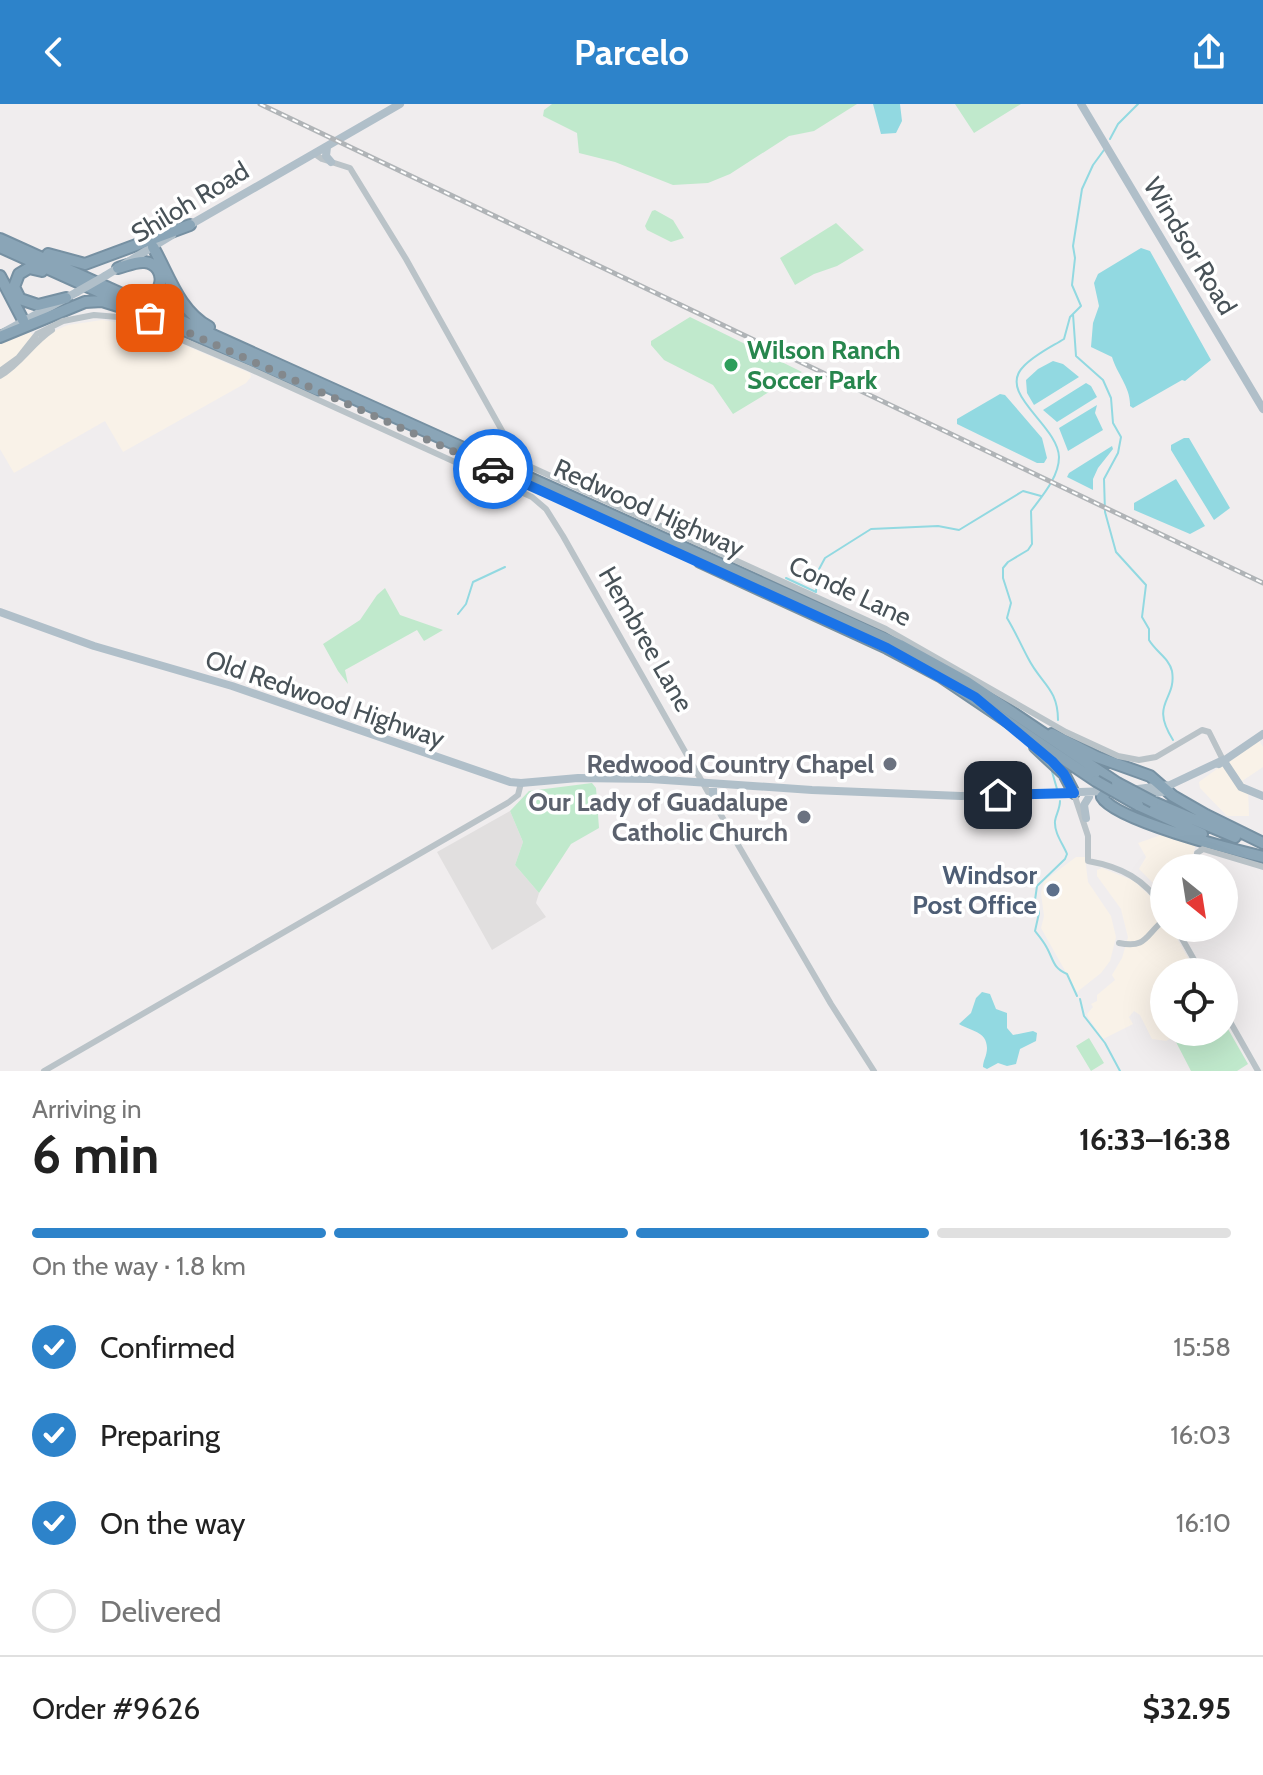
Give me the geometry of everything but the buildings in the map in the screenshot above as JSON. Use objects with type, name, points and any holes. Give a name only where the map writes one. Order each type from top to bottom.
[{"type":"highway","points":[[0,239],[85,264],[190,225]]},
{"type":"highway","name":"Redwood Highway","points":[[0,239],[104,281],[247,351],[900,645],[1117,783],[1204,825],[1263,845]]},
{"type":"highway","points":[[159,258],[167,239]]},
{"type":"highway","name":"Redwood Highway","points":[[0,247],[74,291],[180,329],[887,648],[976,693],[1096,781],[1138,805],[1263,856]]},
{"type":"highway","points":[[153,247],[189,313],[200,323],[242,344],[247,351]]},
{"type":"highway","points":[[104,281],[143,297],[159,289],[160,275],[151,264],[143,262],[118,268]]},
{"type":"highway","points":[[33,268],[74,291],[42,305],[28,304],[16,294],[15,279],[22,271],[33,268]]},
{"type":"highway","points":[[0,276],[23,320]]},
{"type":"highway","points":[[0,335],[94,300],[180,329]]},
{"type":"highway","points":[[976,693],[1070,744],[1144,774],[1180,800],[1263,845]]},
{"type":"highway","points":[[976,693],[1052,761],[1064,774],[1075,797]]},
{"type":"highway","points":[[1180,787],[1180,800]]},
{"type":"highway","points":[[1104,794],[1106,803],[1137,819],[1263,856]]},
{"type":"main road","name":"Shiloh Road","points":[[0,335],[74,291],[104,281],[118,268],[153,247],[400,104]]},
{"type":"main road","name":"Windsor Road","points":[[1081,104],[1263,409]]},
{"type":"main road","points":[[327,147],[326,156],[331,162]]},
{"type":"main road","name":"Old Redwood Highway","points":[[0,612],[94,646],[232,686],[498,779],[521,783],[578,778],[938,795],[1089,797],[1104,794]]},
{"type":"main road","points":[[1263,734],[1223,760],[1241,787],[1263,796]]},
{"type":"main road","name":"Old Redwood Highway","points":[[1075,797],[1180,787],[1223,760]]},
{"type":"main road","name":"Old Redwood Highway","points":[[1165,789],[1223,760]]},
{"type":"main road","points":[[707,784],[713,800]]},
{"type":"main road","points":[[1086,818],[1084,805],[1089,797]]},
{"type":"street","name":"Conde Lane","points":[[315,154],[350,168],[400,248],[514,452],[531,467],[886,629],[1066,732],[1118,756],[1126,759],[1150,758],[1161,755],[1192,735],[1206,734],[1223,760]]},
{"type":"street","name":"Hembree Lane","points":[[0,374],[37,334],[80,316],[108,314],[139,321],[521,491],[546,509],[707,784]]},
{"type":"street","name":"Hembree Lane","points":[[0,374],[16,366],[50,332],[68,323],[107,318],[138,324],[251,371]]},
{"type":"street","points":[[16,366],[27,352],[27,347]]},
{"type":"street","points":[[44,1071],[509,802],[518,795],[521,783]]},
{"type":"street","points":[[1075,797],[1092,837],[1090,861]]},
{"type":"street","points":[[1075,797],[1088,836],[1090,861]]},
{"type":"street","points":[[713,800],[831,1004],[874,1071]]},
{"type":"street","points":[[1197,854],[1201,849],[1218,854]]},
{"type":"street","points":[[1238,860],[1263,867]]},
{"type":"street","points":[[1090,861],[1114,866],[1135,876],[1150,893]]},
{"type":"street","points":[[1119,943],[1137,945],[1150,935]]},
{"type":"street","points":[[1238,1036],[1258,1071]]},
{"type":"shaded area","points":[[102,320],[140,326],[250,373],[251,377],[246,383],[123,452],[105,421],[14,473],[0,449],[0,377],[11,372],[43,338],[56,330]]},
{"type":"shaded area","points":[[30,332],[34,337],[0,369],[0,344]]},
{"type":"shaded area","points":[[1258,739],[1263,747],[1263,767],[1242,781],[1248,787],[1249,816],[1227,816],[1200,788],[1199,782]]},
{"type":"shaded area","points":[[510,811],[523,842],[515,865],[539,893],[536,903],[546,917],[492,950],[437,852]]},
{"type":"shaded area","points":[[1161,835],[1196,844],[1193,854],[1150,854],[1150,880],[1139,869],[1146,857],[1138,843]]},
{"type":"shaded area","points":[[1076,857],[1085,857],[1088,882],[1111,916],[1116,937],[1110,961],[1101,973],[1077,992],[1041,928],[1044,881]]},
{"type":"shaded area","points":[[1102,868],[1134,881],[1150,896],[1150,942],[1179,942],[1188,958],[1150,958],[1150,1035],[1140,1015],[1134,1011],[1129,1017],[1133,1024],[1103,1039],[1087,1014],[1093,1007],[1091,1004],[1097,1001],[1097,995],[1115,980],[1112,975],[1122,958],[1128,937],[1121,909],[1097,876],[1097,870]]},
{"type":"green space","points":[[552,104],[857,104],[814,131],[789,136],[730,174],[708,183],[673,185],[615,162],[579,153],[577,133],[543,116],[544,110]]},
{"type":"green space","points":[[955,104],[1021,104],[974,133]]},
{"type":"green space","points":[[655,210],[673,220],[684,238],[671,242],[647,230],[645,226]]},
{"type":"green space","points":[[836,223],[864,250],[795,285],[780,258]]},
{"type":"green space","name":"Wilson Ranch Soccer Park","points":[[690,317],[802,372],[733,414],[713,385],[664,360],[651,345],[651,341]]},
{"type":"green space","points":[[385,588],[400,615],[443,630],[424,641],[417,630],[345,670],[348,684],[323,644],[360,620]]},
{"type":"green space","points":[[592,783],[596,788],[599,828],[571,844],[539,893],[515,865],[523,842],[510,811],[529,791]]},
{"type":"green space","points":[[1089,1038],[1104,1063],[1091,1071],[1076,1046]]},
{"type":"green space","points":[[1178,1046],[1238,1046],[1248,1064],[1237,1071],[1191,1071]]},
{"type":"water","points":[[873,104],[900,104],[902,121],[896,133],[881,134]]},
{"type":"water","points":[[1141,248],[1150,251],[1211,360],[1185,381],[1133,408],[1112,357],[1091,347],[1093,323],[1099,306],[1094,283],[1098,274]]},
{"type":"water","points":[[1053,361],[1063,364],[1079,377],[1034,405],[1027,393],[1026,380]]},
{"type":"water","points":[[1086,383],[1097,397],[1057,422],[1043,410]]},
{"type":"water","points":[[1000,394],[1005,395],[1042,438],[1047,458],[1044,463],[1037,463],[957,424],[957,419]]},
{"type":"water","points":[[1097,405],[1095,413],[1103,430],[1068,451],[1059,428]]},
{"type":"water","points":[[1189,438],[1230,508],[1214,520],[1171,450],[1171,445]]},
{"type":"water","points":[[1112,446],[1093,479],[1093,490],[1067,477],[1069,473]]},
{"type":"water","points":[[1176,479],[1205,526],[1190,534],[1134,510],[1134,503]]},
{"type":"water","points":[[982,992],[990,994],[996,1009],[1007,1013],[1007,1028],[1013,1035],[1037,1033],[1036,1041],[1020,1049],[1016,1064],[1007,1066],[998,1063],[987,1069],[983,1067],[987,1048],[984,1038],[959,1024],[971,1013],[976,998]]},
{"type":"waterway","points":[[1110,139],[1118,124],[1138,104]]},
{"type":"waterway","points":[[1104,150],[1082,189],[1073,246],[1072,285],[1081,306],[1073,314],[1076,356],[1103,380],[1111,398],[1113,423],[1121,437],[1118,453],[1104,479],[1105,512],[1116,552],[1146,585],[1142,617],[1149,629],[1149,640],[1172,671],[1171,689],[1163,717],[1173,740]]},
{"type":"waterway","points":[[1058,720],[1052,693],[1033,667],[1007,618],[1011,603],[1003,568],[1032,544],[1031,511],[1053,479],[1059,457],[1049,433],[1023,399],[1017,377],[1032,359],[1064,339],[1073,314]]},
{"type":"waterway","points":[[786,578],[816,592],[817,573],[825,558],[871,529],[938,526],[959,530],[1023,491],[1041,496]]},
{"type":"waterway","points":[[458,614],[466,604],[473,582],[505,567]]},
{"type":"waterway","points":[[1051,768],[1057,789]]},
{"type":"waterway","points":[[1060,801],[1055,825],[1067,854],[1037,886],[1035,900],[1039,913],[1035,931],[1056,967],[1067,974],[1077,996]]},
{"type":"waterway","points":[[1080,999],[1084,1016],[1105,1043],[1120,1071]]},
{"type":"railway","points":[[260,104],[1263,583]]},
{"type":"way so far","points":[[150,318],[493,469]]},
{"type":"place","name":"Wilson Ranch Soccer Park","points":[[731,365]]},
{"type":"place","name":"Redwood Country Chapel","points":[[890,764]]},
{"type":"place","name":"Our Lady of Guadalupe Catholic Church","points":[[804,817]]},
{"type":"place","name":"Windsor Post Office","points":[[1053,890]]},
{"type":"route","points":[[493,469],[887,648],[940,676],[975,697],[1052,761],[1064,774],[1074,793],[998,795]]}]
